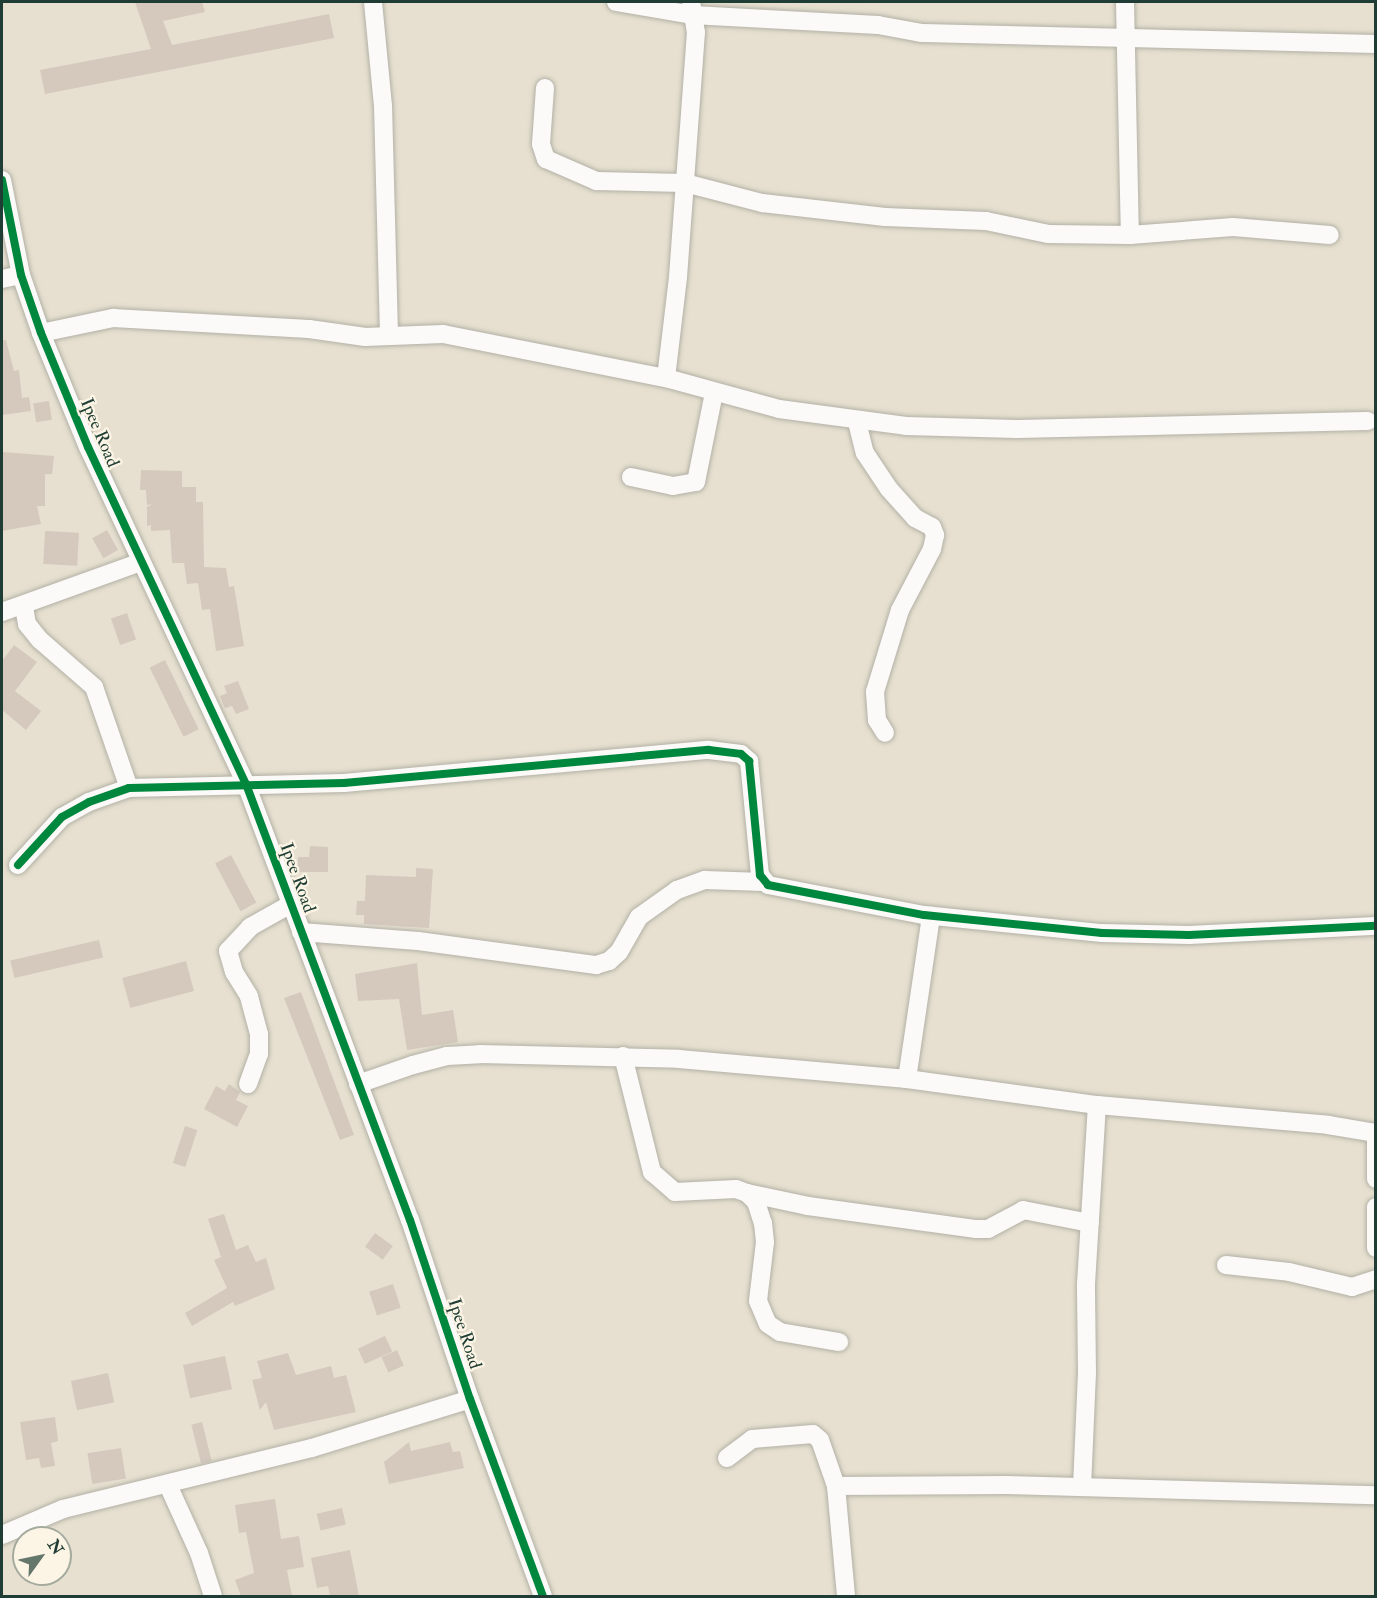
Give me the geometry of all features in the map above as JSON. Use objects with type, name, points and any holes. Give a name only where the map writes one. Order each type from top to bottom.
[{"type":"street","points":[[374,2],[383,105],[389,336]]},
{"type":"street","points":[[616,2],[878,25],[922,33],[1376,44]]},
{"type":"street","points":[[1125,2],[1130,235]]},
{"type":"street","points":[[666,378],[685,183],[696,33],[692,8]]},
{"type":"street","points":[[545,88],[541,144],[546,159],[596,181],[685,183],[762,202],[885,217],[986,221],[1048,234],[1130,235],[1233,227],[1330,235]]},
{"type":"street","name":"Ipee Road","points":[[2,180],[21,275],[41,333],[141,562],[246,784],[410,1220],[470,1400],[543,1596]]},
{"type":"street","points":[[2,279],[21,275]]},
{"type":"street","points":[[41,333],[78,323],[137,318],[389,336],[443,334],[666,378],[714,393],[857,422],[1016,429],[1368,421]]},
{"type":"street","points":[[631,477],[679,486],[696,482],[714,393]]},
{"type":"street","points":[[857,422],[865,453],[890,489],[915,518],[932,527],[935,535],[932,549],[900,610],[875,692],[877,720],[885,733]]},
{"type":"street","points":[[2,612],[24,607],[141,562]]},
{"type":"street","points":[[24,607],[27,624],[40,640],[94,687],[129,788]]},
{"type":"street","points":[[18,866],[62,817],[89,802],[129,788],[197,789],[246,784],[344,783],[677,752],[741,754],[752,768],[763,882]]},
{"type":"street","points":[[301,932],[418,941],[596,965],[609,962],[619,952],[639,917],[677,890],[705,880],[763,882],[856,905],[931,916],[1102,933],[1189,935],[1376,926]]},
{"type":"street","points":[[248,1084],[259,1054],[260,1034],[249,996],[234,972],[228,951],[250,927],[291,904]]},
{"type":"street","points":[[907,1079],[931,916]]},
{"type":"street","points":[[358,1084],[447,1056],[623,1056],[907,1079],[1097,1105],[1328,1125],[1376,1133],[1376,1179]]},
{"type":"street","points":[[623,1056],[652,1173],[662,1184],[675,1192],[736,1189],[808,1206],[976,1229],[988,1229],[1023,1210],[1090,1223]]},
{"type":"street","points":[[1082,1487],[1090,1223],[1097,1105]]},
{"type":"street","points":[[747,1193],[756,1202],[763,1223],[765,1242],[758,1300],[768,1323],[780,1332],[839,1342]]},
{"type":"street","points":[[1376,1207],[1376,1248]]},
{"type":"street","points":[[1226,1265],[1289,1272],[1352,1287],[1376,1279]]},
{"type":"street","points":[[2,1535],[63,1509],[312,1448],[470,1400]]},
{"type":"street","points":[[727,1458],[752,1439],[813,1434],[825,1448],[836,1486],[846,1596]]},
{"type":"street","points":[[168,1485],[199,1554],[213,1596]]},
{"type":"street","points":[[836,1486],[1082,1487],[1376,1495]]},
{"type":"building","points":[[135,2],[202,2],[205,12],[163,21],[172,45],[329,14],[334,38],[45,94],[40,70],[151,49]]},
{"type":"building","points":[[2,340],[6,340],[14,371],[19,370],[22,398],[29,397],[31,411],[2,415]]},
{"type":"building","points":[[49,401],[52,420],[36,422],[33,404]]},
{"type":"building","points":[[2,452],[54,456],[52,474],[45,474],[45,506],[37,506],[41,524],[2,531]]},
{"type":"building","points":[[141,470],[182,471],[182,487],[196,487],[196,502],[203,502],[204,567],[226,568],[229,587],[234,586],[244,646],[216,651],[210,609],[202,610],[198,583],[187,584],[184,563],[172,563],[170,530],[151,531],[151,525],[147,526],[147,507],[152,504],[147,505],[146,490],[140,490]]},
{"type":"building","points":[[107,530],[118,550],[103,558],[92,538]]},
{"type":"building","points":[[45,531],[79,533],[77,566],[43,564]]},
{"type":"building","points":[[127,613],[136,639],[120,645],[111,619]]},
{"type":"building","points":[[14,645],[37,662],[15,691],[41,711],[26,730],[2,710],[2,661]]},
{"type":"building","points":[[165,660],[199,729],[183,737],[150,667]]},
{"type":"building","points":[[238,681],[249,709],[236,714],[232,706],[225,708],[220,696],[227,693],[224,686]]},
{"type":"building","points":[[310,846],[328,847],[328,872],[298,872],[298,857],[309,857]]},
{"type":"building","points":[[231,855],[256,903],[240,911],[215,863]]},
{"type":"building","points":[[416,868],[433,869],[429,928],[364,924],[364,915],[356,915],[357,901],[365,901],[366,875],[416,877]]},
{"type":"building","points":[[99,940],[103,958],[14,978],[10,960]]},
{"type":"building","points":[[186,961],[194,991],[130,1008],[122,978]]},
{"type":"building","points":[[417,963],[422,1015],[453,1010],[458,1042],[407,1050],[399,999],[358,1001],[355,974]]},
{"type":"building","points":[[301,992],[354,1135],[340,1140],[284,998]]},
{"type":"building","points":[[229,1084],[240,1092],[236,1100],[248,1106],[237,1127],[204,1109],[216,1086],[225,1091]]},
{"type":"building","points":[[185,1126],[197,1130],[185,1167],[173,1163]]},
{"type":"building","points":[[224,1214],[236,1250],[248,1245],[256,1262],[266,1258],[275,1289],[235,1306],[233,1302],[192,1326],[185,1313],[227,1288],[214,1260],[221,1257],[208,1219]]},
{"type":"building","points":[[375,1233],[393,1246],[383,1260],[365,1247]]},
{"type":"building","points":[[393,1284],[401,1308],[377,1316],[369,1292]]},
{"type":"building","points":[[385,1336],[392,1351],[365,1364],[358,1349]]},
{"type":"building","points":[[397,1350],[404,1366],[388,1372],[381,1357]]},
{"type":"building","points":[[288,1353],[296,1375],[331,1366],[334,1378],[346,1375],[356,1412],[274,1430],[266,1402],[260,1410],[252,1380],[262,1378],[257,1361]]},
{"type":"building","points":[[225,1356],[232,1389],[190,1398],[183,1365]]},
{"type":"building","points":[[108,1373],[114,1402],[77,1410],[71,1381]]},
{"type":"building","points":[[55,1417],[58,1441],[51,1443],[55,1466],[41,1468],[39,1458],[26,1460],[20,1422]]},
{"type":"building","points":[[202,1422],[212,1461],[201,1463],[191,1425]]},
{"type":"building","points":[[409,1442],[411,1451],[450,1442],[453,1452],[460,1451],[464,1468],[389,1484],[384,1462]]},
{"type":"building","points":[[121,1448],[126,1479],[92,1484],[87,1453]]},
{"type":"building","points":[[275,1499],[281,1539],[299,1536],[304,1567],[287,1570],[292,1596],[241,1596],[235,1580],[254,1573],[246,1532],[239,1533],[235,1505]]},
{"type":"building","points":[[342,1508],[346,1525],[320,1530],[317,1514]]},
{"type":"building","points":[[350,1550],[359,1596],[330,1596],[328,1586],[317,1588],[311,1558]]},
{"type":"cycle path","points":[[2,180],[21,275],[41,333],[88,447],[246,784],[410,1220],[470,1399],[543,1596]]},
{"type":"cycle path","points":[[18,865],[62,817],[89,802],[129,788],[344,783],[709,750],[741,754],[749,761],[760,875],[768,885],[924,915],[1102,933],[1189,935],[1376,926]]}]
